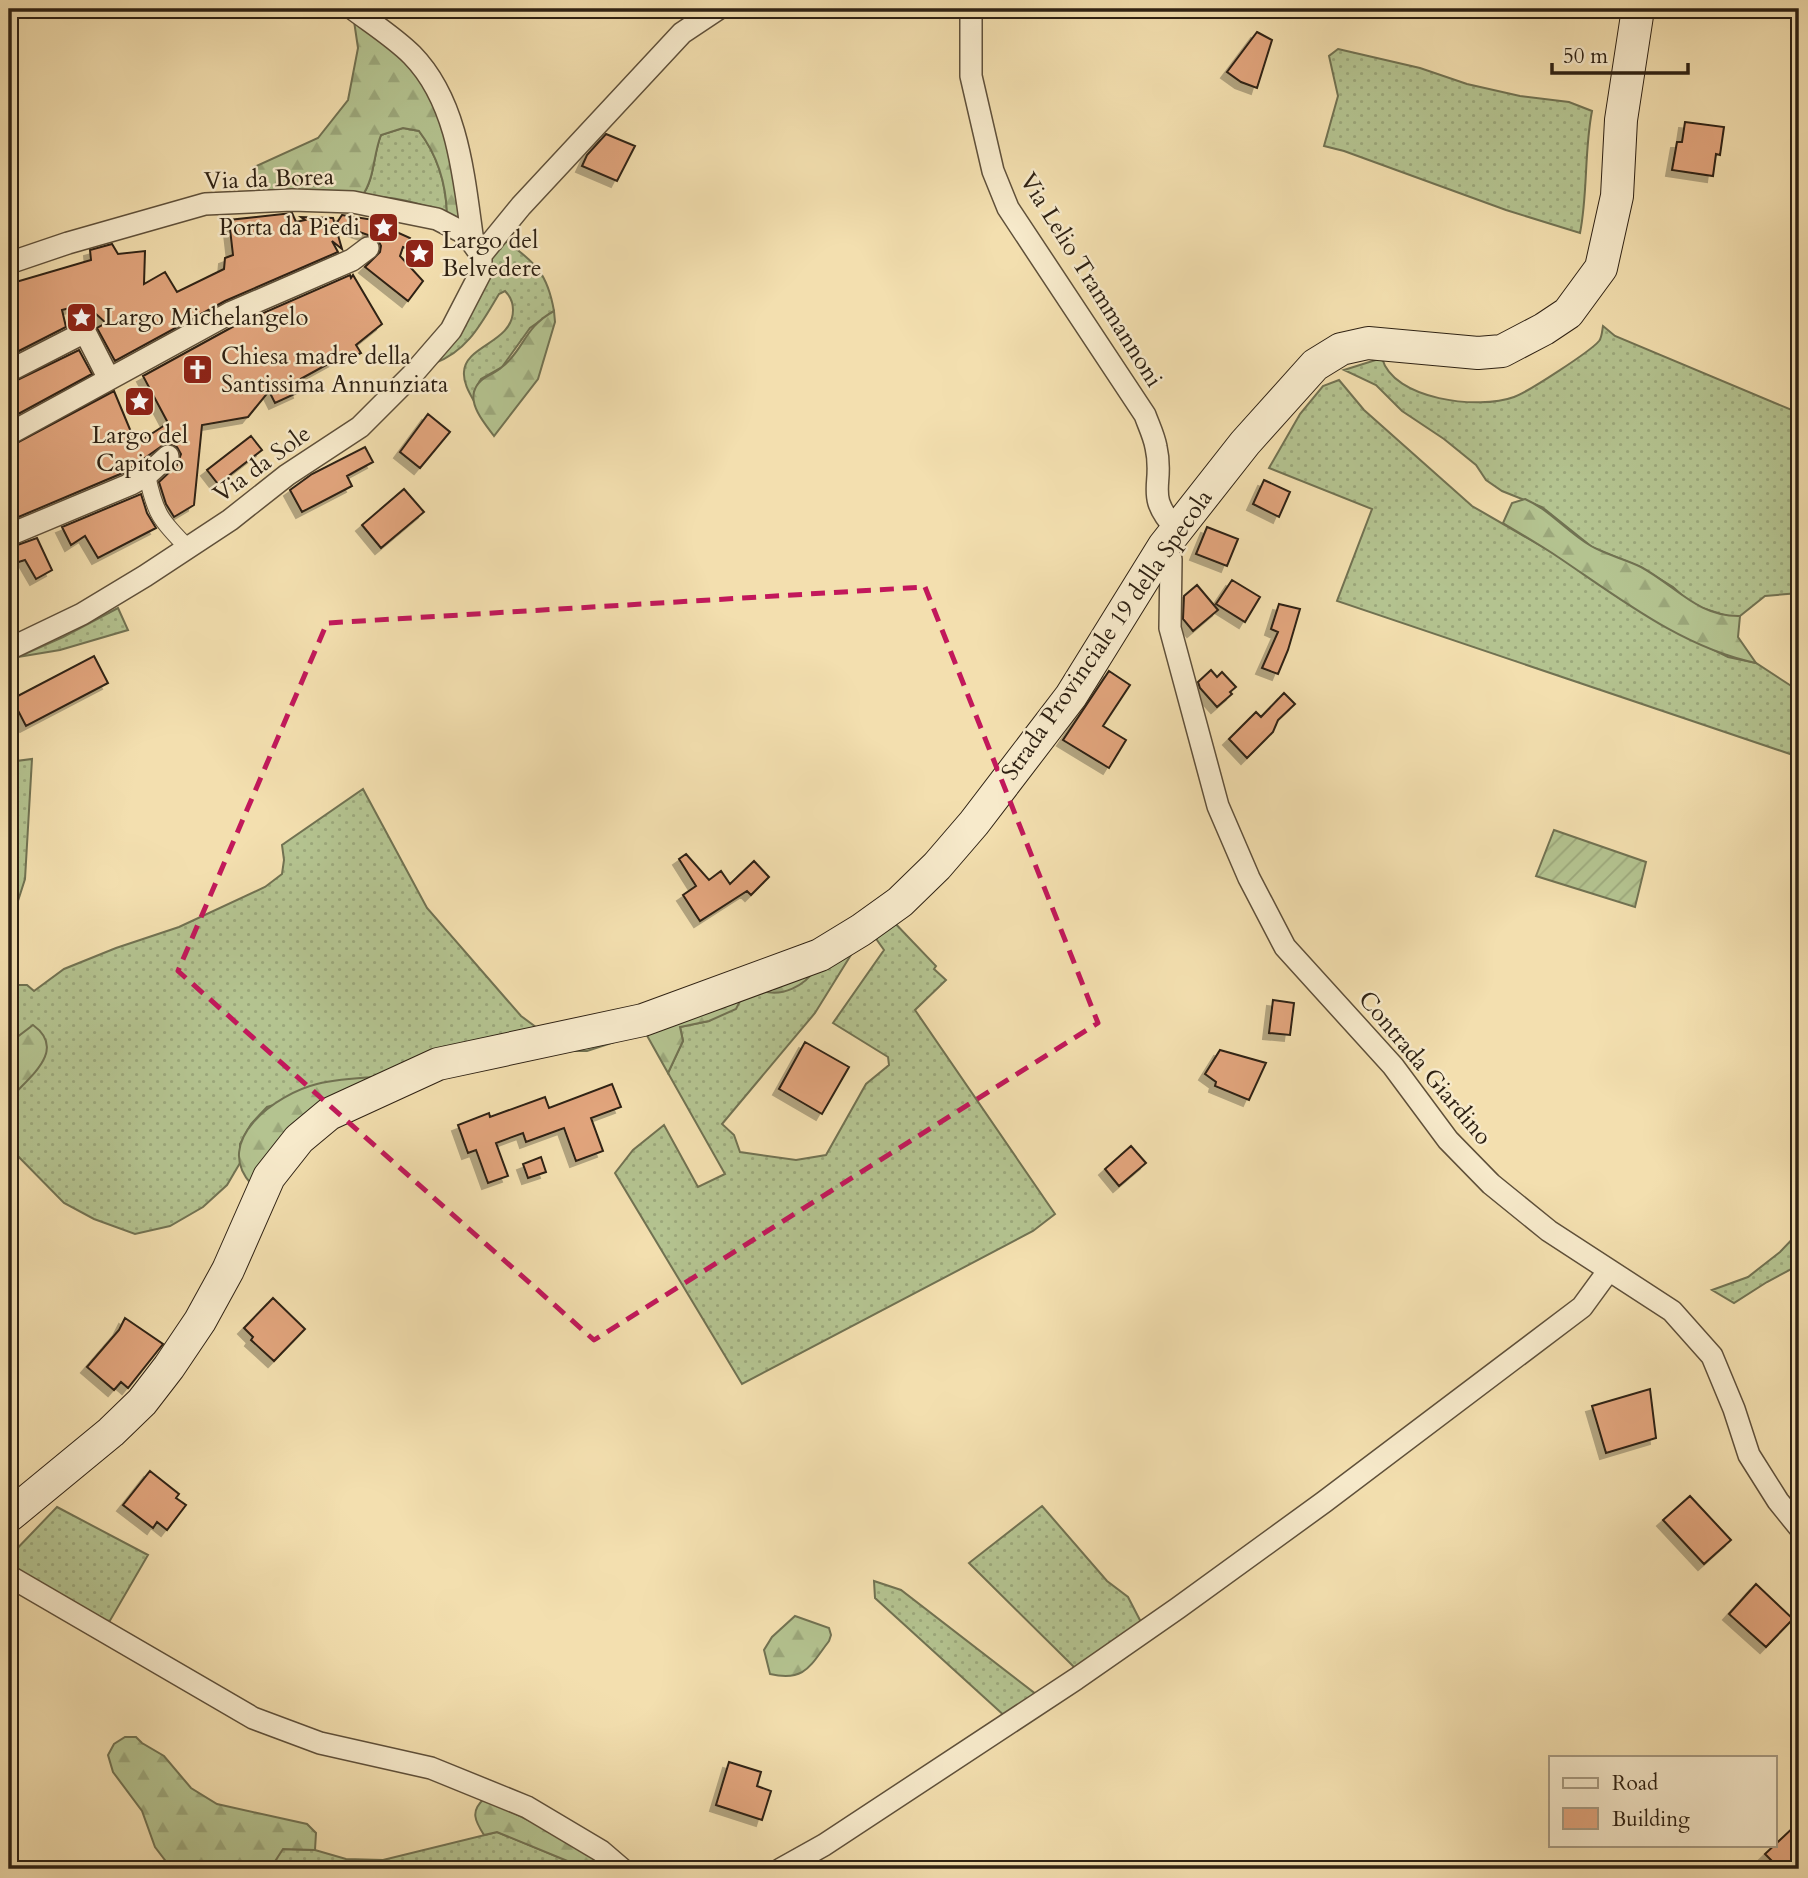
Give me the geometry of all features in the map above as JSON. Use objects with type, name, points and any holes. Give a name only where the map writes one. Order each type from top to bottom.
[{"type":"main road","name":"Strada Provinciale 19 della Specola","points":[[9,1516],[111,1432],[149,1394],[200,1321],[228,1270],[269,1177],[299,1139],[330,1114],[438,1064],[643,1020],[820,955],[861,930],[900,902],[937,866],[974,822],[1071,695],[1170,538],[1245,443],[1315,365],[1341,349],[1368,343],[1478,353],[1502,351],[1568,313],[1601,268],[1617,196],[1621,120],[1638,9]]},
{"type":"street","points":[[353,9],[411,54],[426,71],[442,99],[454,138],[477,249]]},
{"type":"street","points":[[477,249],[521,206],[682,33],[718,9]]},
{"type":"street","name":"Via Lelio Trammannoni","points":[[971,9],[971,76],[993,171],[1008,208],[1145,415],[1157,448],[1156,497],[1170,538]]},
{"type":"street","name":"Via da Borea","points":[[9,263],[68,243],[205,205],[267,201],[353,202],[427,216],[466,234],[477,249]]},
{"type":"street","points":[[9,434],[230,313],[352,260],[368,248]]},
{"type":"street","name":"Via da Sole","points":[[9,649],[82,614],[188,548],[230,520],[287,475],[360,427],[412,375],[451,330],[481,272],[477,249]]},
{"type":"street","points":[[9,370],[83,333],[110,379]]},
{"type":"street","points":[[9,536],[147,475],[167,456]]},
{"type":"street","points":[[147,475],[162,522],[188,548]]},
{"type":"street","name":"Contrada Giardino","points":[[1170,538],[1170,628],[1218,806],[1249,878],[1284,947],[1393,1066],[1448,1140],[1492,1184],[1549,1231],[1672,1311],[1712,1356],[1749,1455],[1778,1501],[1799,1527]]},
{"type":"street","points":[[782,1869],[824,1845],[1076,1679],[1302,1518],[1582,1307],[1609,1270]]},
{"type":"street","points":[[9,1576],[253,1718],[320,1743],[431,1768],[527,1807],[601,1851],[622,1869]]},
{"type":"highlighted area","points":[[925,587],[1098,1023],[594,1340],[178,971],[327,623]]},
{"type":"green space","points":[[354,21],[392,46],[420,76],[443,120],[465,222],[447,214],[440,170],[419,131],[403,128],[381,135],[369,182],[362,196],[261,191],[255,182],[252,168],[318,138],[348,100],[358,48]]},
{"type":"green space","points":[[1338,49],[1420,68],[1467,84],[1520,96],[1569,102],[1592,111],[1580,233],[1324,146],[1338,96],[1329,56]]},
{"type":"green space","points":[[403,128],[419,131],[431,150],[443,181],[447,214],[405,200],[362,196],[369,182],[381,135]]},
{"type":"green space","points":[[503,239],[538,269],[548,286],[554,311],[530,328],[502,367],[481,379],[474,392],[475,403],[465,380],[466,363],[498,337],[511,321],[513,304],[505,291],[499,294],[465,343],[447,358],[435,363],[489,257]]},
{"type":"green space","points":[[554,311],[555,322],[538,379],[494,436],[476,410],[473,398],[476,387],[510,360],[536,324]]},
{"type":"green space","points":[[1603,326],[1615,336],[1799,413],[1799,593],[1765,596],[1740,616],[1727,616],[1693,605],[1673,587],[1640,567],[1592,547],[1542,507],[1502,491],[1486,480],[1476,465],[1444,439],[1402,411],[1376,385],[1344,370],[1382,358],[1389,372],[1402,384],[1419,392],[1460,401],[1499,401],[1521,394],[1584,353],[1599,341]]},
{"type":"green space","points":[[1339,380],[1364,410],[1472,506],[1555,554],[1619,598],[1668,627],[1728,657],[1756,663],[1799,691],[1799,757],[1337,601],[1372,509],[1269,468],[1300,414],[1323,386]]},
{"type":"green space","points":[[1525,499],[1591,546],[1641,567],[1699,606],[1725,615],[1740,616],[1738,637],[1756,663],[1729,656],[1677,634],[1503,523],[1512,503]]},
{"type":"green space","points":[[118,608],[128,630],[60,650],[18,657],[63,637]]},
{"type":"green space","points":[[32,759],[25,879],[16,907],[9,895],[9,762]]},
{"type":"green space","points":[[363,789],[427,908],[521,1016],[540,1030],[267,1107],[251,1124],[240,1144],[240,1163],[227,1185],[203,1207],[170,1226],[135,1234],[94,1219],[64,1203],[9,1147],[9,1100],[20,1087],[16,1037],[9,1048],[9,985],[27,985],[34,991],[64,969],[179,927],[265,887],[282,874],[282,845]]},
{"type":"green space","points":[[1554,830],[1646,862],[1635,907],[1536,876]]},
{"type":"green space","points":[[890,918],[946,980],[915,1010],[1055,1214],[1033,1231],[742,1384],[615,1173],[633,1150],[664,1125],[698,1187],[725,1174],[668,1073],[683,1041],[680,1027],[709,1021],[740,1001],[815,969],[859,942],[815,1013],[722,1124],[734,1135],[740,1152],[796,1160],[826,1155],[866,1084],[889,1065],[888,1057],[833,1023],[884,950],[872,933]]},
{"type":"green space","points":[[815,969],[792,989],[763,991],[740,1001],[736,1009],[709,1021],[680,1027],[683,1041],[668,1073],[645,1032],[587,1051],[562,1051]]},
{"type":"green space","points":[[33,1025],[43,1035],[47,1045],[46,1055],[34,1074],[9,1100],[9,1048],[16,1038]]},
{"type":"green space","points":[[376,1077],[252,1185],[241,1168],[239,1152],[244,1136],[268,1109],[301,1089],[317,1084]]},
{"type":"green space","points":[[1799,1232],[1799,1265],[1734,1303],[1712,1290],[1748,1277],[1780,1252]]},
{"type":"green space","points":[[1042,1506],[1107,1581],[1128,1597],[1143,1626],[1079,1672],[969,1563]]},
{"type":"green space","points":[[57,1507],[148,1555],[108,1624],[9,1566],[9,1557]]},
{"type":"green space","points":[[874,1581],[901,1590],[1041,1698],[1008,1719],[875,1598]]},
{"type":"green space","points":[[795,1616],[829,1628],[829,1641],[811,1665],[799,1674],[770,1674],[764,1650],[772,1637]]},
{"type":"green space","points":[[125,1737],[136,1737],[164,1756],[191,1788],[217,1804],[307,1824],[316,1833],[315,1850],[283,1849],[270,1869],[171,1868],[155,1847],[142,1811],[113,1772],[108,1755],[114,1744]]},
{"type":"green space","points":[[484,1799],[562,1836],[616,1869],[587,1869],[497,1832],[484,1835],[475,1812]]},
{"type":"green space","points":[[497,1832],[587,1869],[270,1869],[282,1849],[315,1850],[346,1859],[383,1860]]},
{"type":"building","points":[[1257,32],[1272,40],[1257,88],[1241,82],[1227,72]]},
{"type":"building","points":[[1685,122],[1724,127],[1720,155],[1716,154],[1713,176],[1672,170],[1677,142],[1682,142]]},
{"type":"building","points":[[606,134],[635,146],[617,181],[582,166],[587,155]]},
{"type":"building","points":[[292,213],[296,222],[305,220],[301,217],[333,218],[342,249],[332,241],[338,252],[225,301],[115,361],[97,328],[106,323],[85,304],[62,310],[66,327],[9,356],[9,284],[91,260],[90,250],[112,244],[118,254],[145,251],[144,284],[165,272],[177,292],[224,269],[225,258],[233,255],[229,220]]},
{"type":"building","points":[[342,215],[374,220],[410,238],[400,256],[423,281],[408,301],[365,267],[380,252],[381,246],[377,238],[336,224]]},
{"type":"building","points":[[350,275],[351,278],[353,275],[382,324],[356,345],[361,353],[348,359],[346,354],[295,382],[299,392],[275,403],[269,391],[248,417],[202,425],[194,505],[174,517],[166,504],[159,482],[177,465],[181,454],[177,447],[166,443],[125,472],[9,521],[9,447],[114,391],[136,444],[168,423],[143,376],[236,325]]},
{"type":"building","points":[[79,350],[92,374],[9,419],[9,384]]},
{"type":"building","points":[[428,414],[450,432],[420,468],[400,452]]},
{"type":"building","points":[[251,436],[262,450],[218,484],[207,470]]},
{"type":"building","points":[[365,447],[373,462],[347,476],[352,486],[302,512],[290,490],[312,474]]},
{"type":"building","points":[[1264,480],[1290,492],[1279,517],[1253,504]]},
{"type":"building","points":[[404,489],[424,512],[381,548],[362,525]]},
{"type":"building","points":[[141,494],[147,513],[156,528],[98,558],[85,536],[71,545],[62,527]]},
{"type":"building","points":[[1207,527],[1238,539],[1227,566],[1196,554]]},
{"type":"building","points":[[37,538],[52,570],[36,579],[25,560],[9,565],[9,548]]},
{"type":"building","points":[[1232,580],[1260,597],[1245,622],[1216,604]]},
{"type":"building","points":[[1197,585],[1218,610],[1193,631],[1183,619],[1184,596]]},
{"type":"building","points":[[1279,604],[1300,609],[1278,674],[1262,668],[1278,632],[1271,629]]},
{"type":"building","points":[[94,656],[108,683],[26,726],[12,699]]},
{"type":"building","points":[[1211,670],[1217,677],[1222,672],[1236,687],[1217,707],[1198,682]]},
{"type":"building","points":[[1109,671],[1130,685],[1103,726],[1126,740],[1109,768],[1063,740]]},
{"type":"building","points":[[1284,693],[1295,704],[1278,720],[1273,732],[1247,758],[1229,739],[1256,712],[1261,717]]},
{"type":"building","points":[[686,854],[709,880],[721,871],[730,884],[754,861],[769,877],[751,895],[747,891],[700,921],[683,895],[696,886],[679,859]]},
{"type":"building","points":[[1273,1000],[1294,1003],[1290,1035],[1269,1033]]},
{"type":"building","points":[[805,1042],[849,1067],[822,1114],[779,1089]]},
{"type":"building","points":[[1220,1050],[1266,1063],[1249,1100],[1215,1086],[1216,1082],[1205,1074]]},
{"type":"building","points":[[612,1084],[621,1107],[591,1118],[603,1151],[576,1161],[564,1128],[526,1142],[523,1133],[496,1143],[508,1176],[488,1183],[476,1150],[468,1153],[458,1125],[489,1113],[490,1117],[545,1097],[549,1108]]},
{"type":"building","points":[[1131,1146],[1146,1163],[1119,1186],[1105,1169]]},
{"type":"building","points":[[541,1157],[546,1172],[528,1178],[523,1164]]},
{"type":"building","points":[[273,1298],[305,1329],[274,1361],[251,1340],[253,1337],[244,1328]]},
{"type":"building","points":[[125,1318],[163,1344],[128,1388],[121,1382],[114,1390],[87,1367],[119,1330]]},
{"type":"building","points":[[1650,1389],[1656,1438],[1606,1453],[1592,1406]]},
{"type":"building","points":[[150,1471],[179,1494],[176,1498],[186,1505],[167,1530],[157,1522],[153,1528],[123,1505]]},
{"type":"building","points":[[1690,1496],[1731,1540],[1704,1564],[1663,1520]]},
{"type":"building","points":[[1756,1584],[1793,1619],[1766,1647],[1729,1614]]},
{"type":"building","points":[[729,1762],[761,1772],[757,1786],[771,1791],[762,1820],[716,1805]]},
{"type":"building","points":[[1799,1822],[1799,1869],[1780,1869],[1765,1854]]},
{"type":"place","name":"Porta da Piedi","points":[[383,227]]},
{"type":"place","name":"Largo del Belvedere","points":[[419,254]]},
{"type":"place","name":"Largo Michelangelo","points":[[81,317]]},
{"type":"place","name":"Chiesa madre della Santissima Annunziata","points":[[198,370]]},
{"type":"place","name":"Largo del Capitolo","points":[[140,401]]}]
